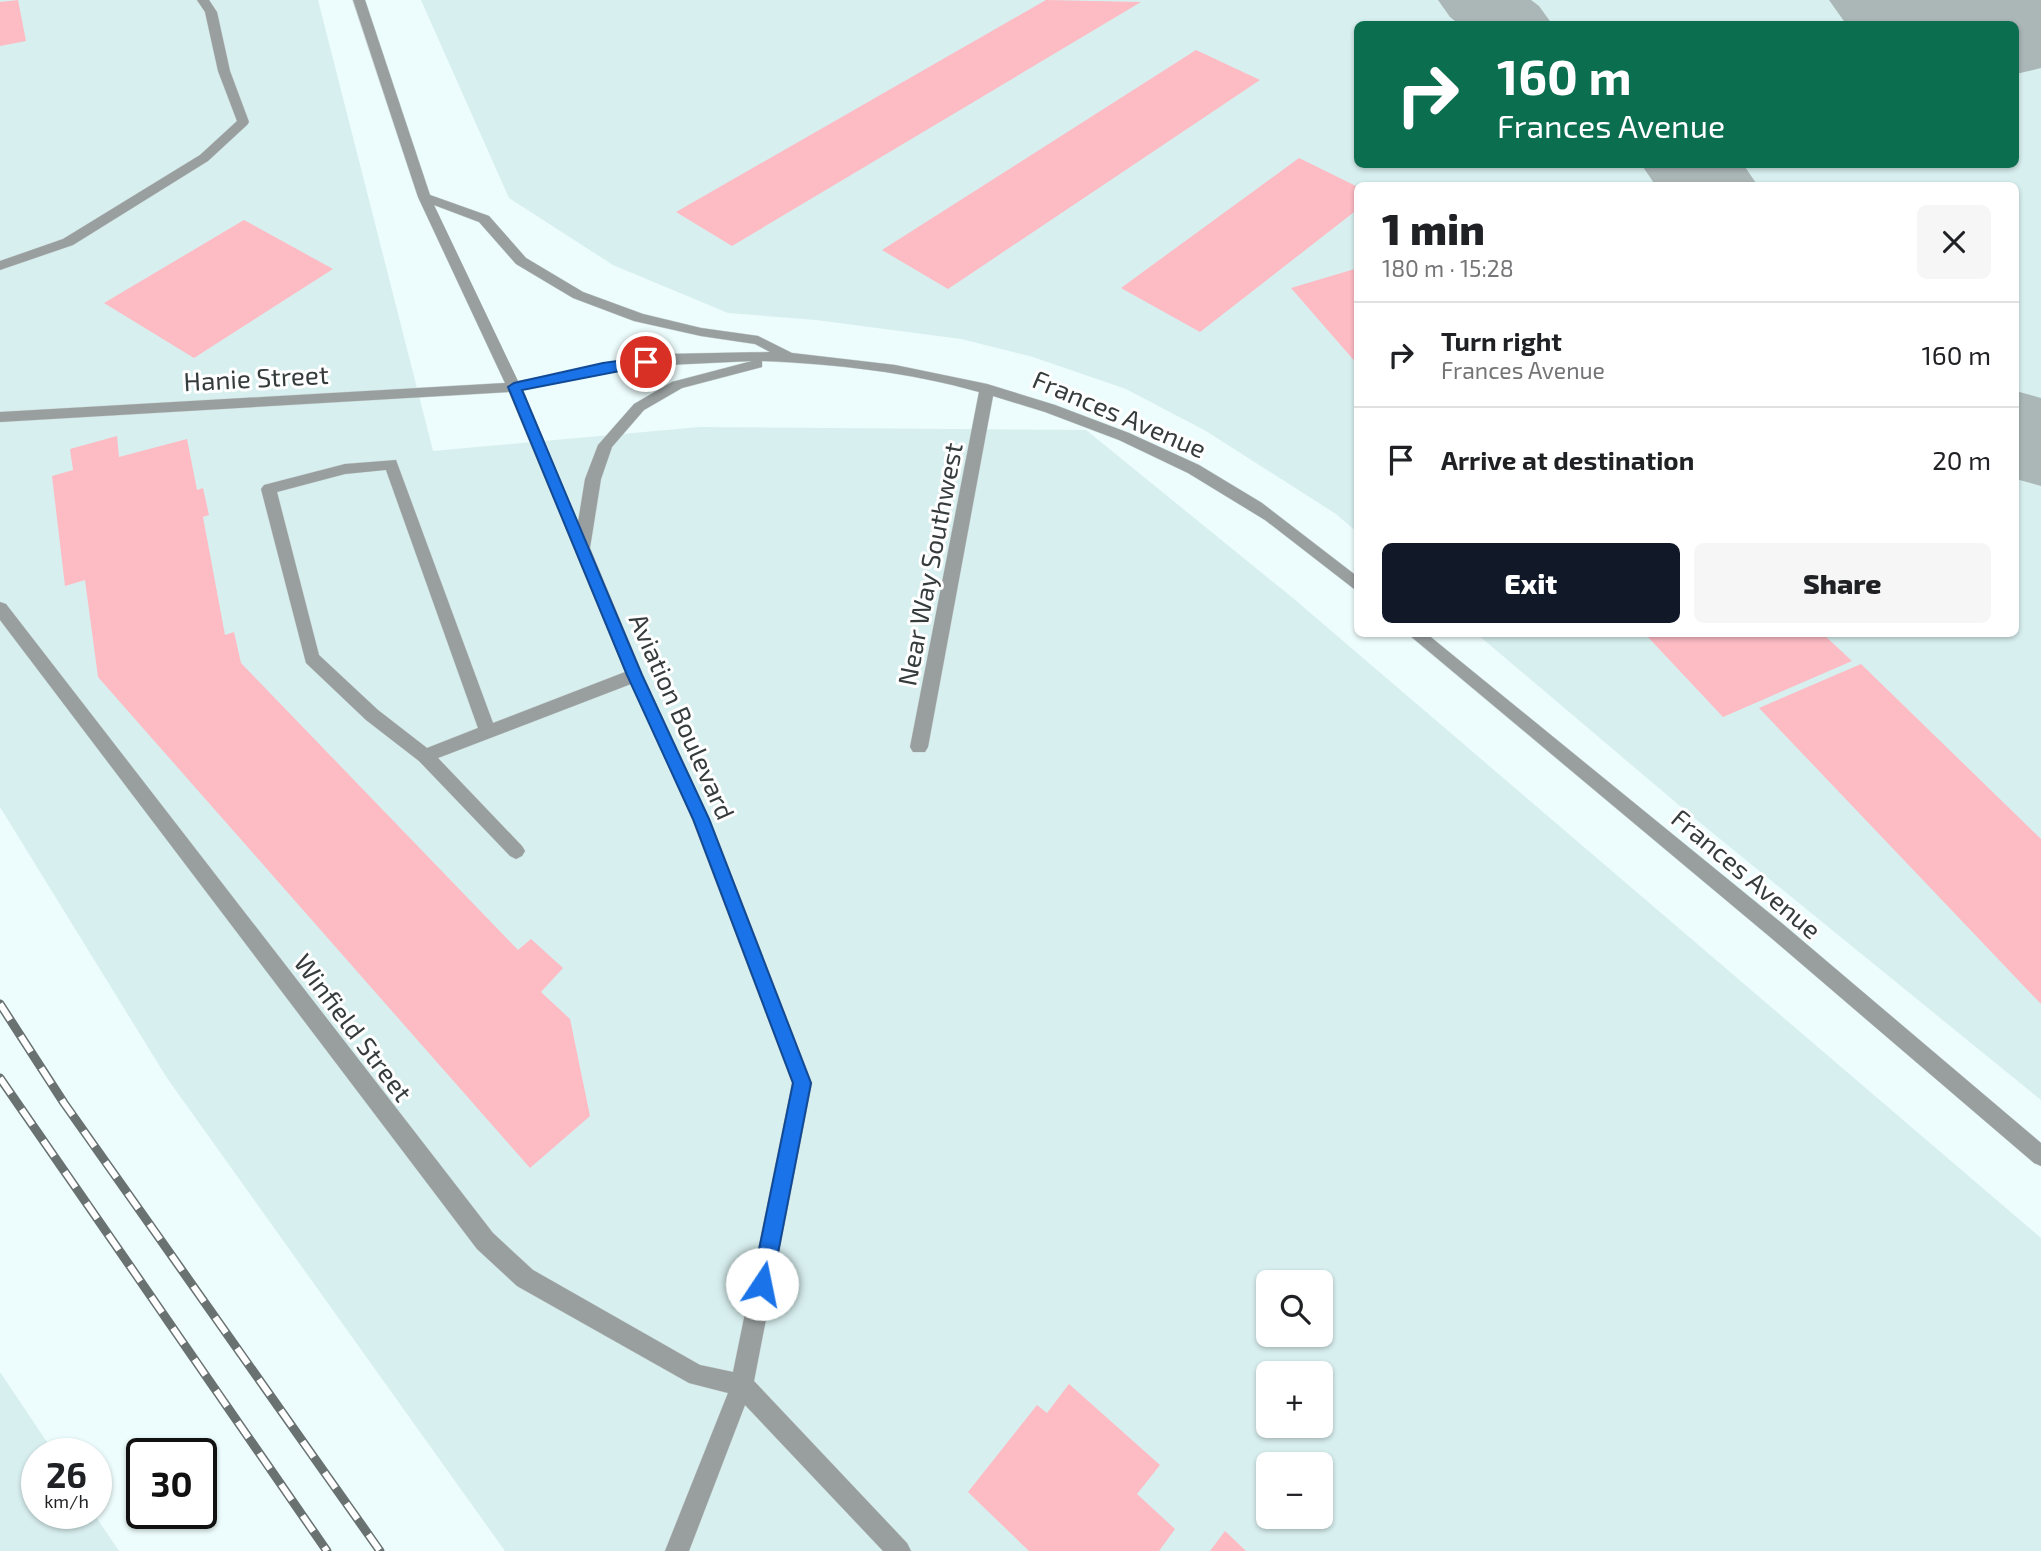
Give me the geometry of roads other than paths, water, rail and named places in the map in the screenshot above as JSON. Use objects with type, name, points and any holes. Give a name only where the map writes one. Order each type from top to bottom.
[{"type":"street","points":[[0,266],[68,242],[204,158],[243,122],[224,71],[211,12],[203,0]]},
{"type":"street","name":"Aviation Boulevard","points":[[359,0],[424,197],[514,387],[635,675],[701,819],[802,1083],[742,1385],[677,1551]]},
{"type":"street","name":"Frances Avenue","points":[[424,197],[484,219],[521,261],[578,295],[639,318],[701,332],[758,340],[789,358]]},
{"type":"street","name":"Frances Avenue","points":[[582,548],[593,479],[605,445],[639,407],[677,385],[742,367],[789,358]]},
{"type":"street","name":"Frances Avenue","points":[[514,387],[603,368],[668,359],[789,358],[933,376],[1063,412],[1190,467],[1294,533],[1354,583]]},
{"type":"street","name":"Hanie Street","points":[[0,416],[514,387]]},
{"type":"street","name":"Near Way Southwest","points":[[919,747],[987,389]]},
{"type":"street","points":[[488,732],[391,464],[345,469],[269,489],[312,658],[372,715],[425,756],[516,851]]},
{"type":"street","name":"Winfield Street","points":[[0,608],[485,1241],[525,1278],[697,1375],[742,1385]]},
{"type":"street","name":"Frances Avenue","points":[[1420,637],[1777,930],[2041,1156]]},
{"type":"street","points":[[425,756],[635,675]]},
{"type":"street","points":[[742,1385],[899,1551]]},
{"type":"railway","points":[[0,1004],[64,1103],[380,1551]]},
{"type":"railway","points":[[0,1078],[327,1551]]}]
